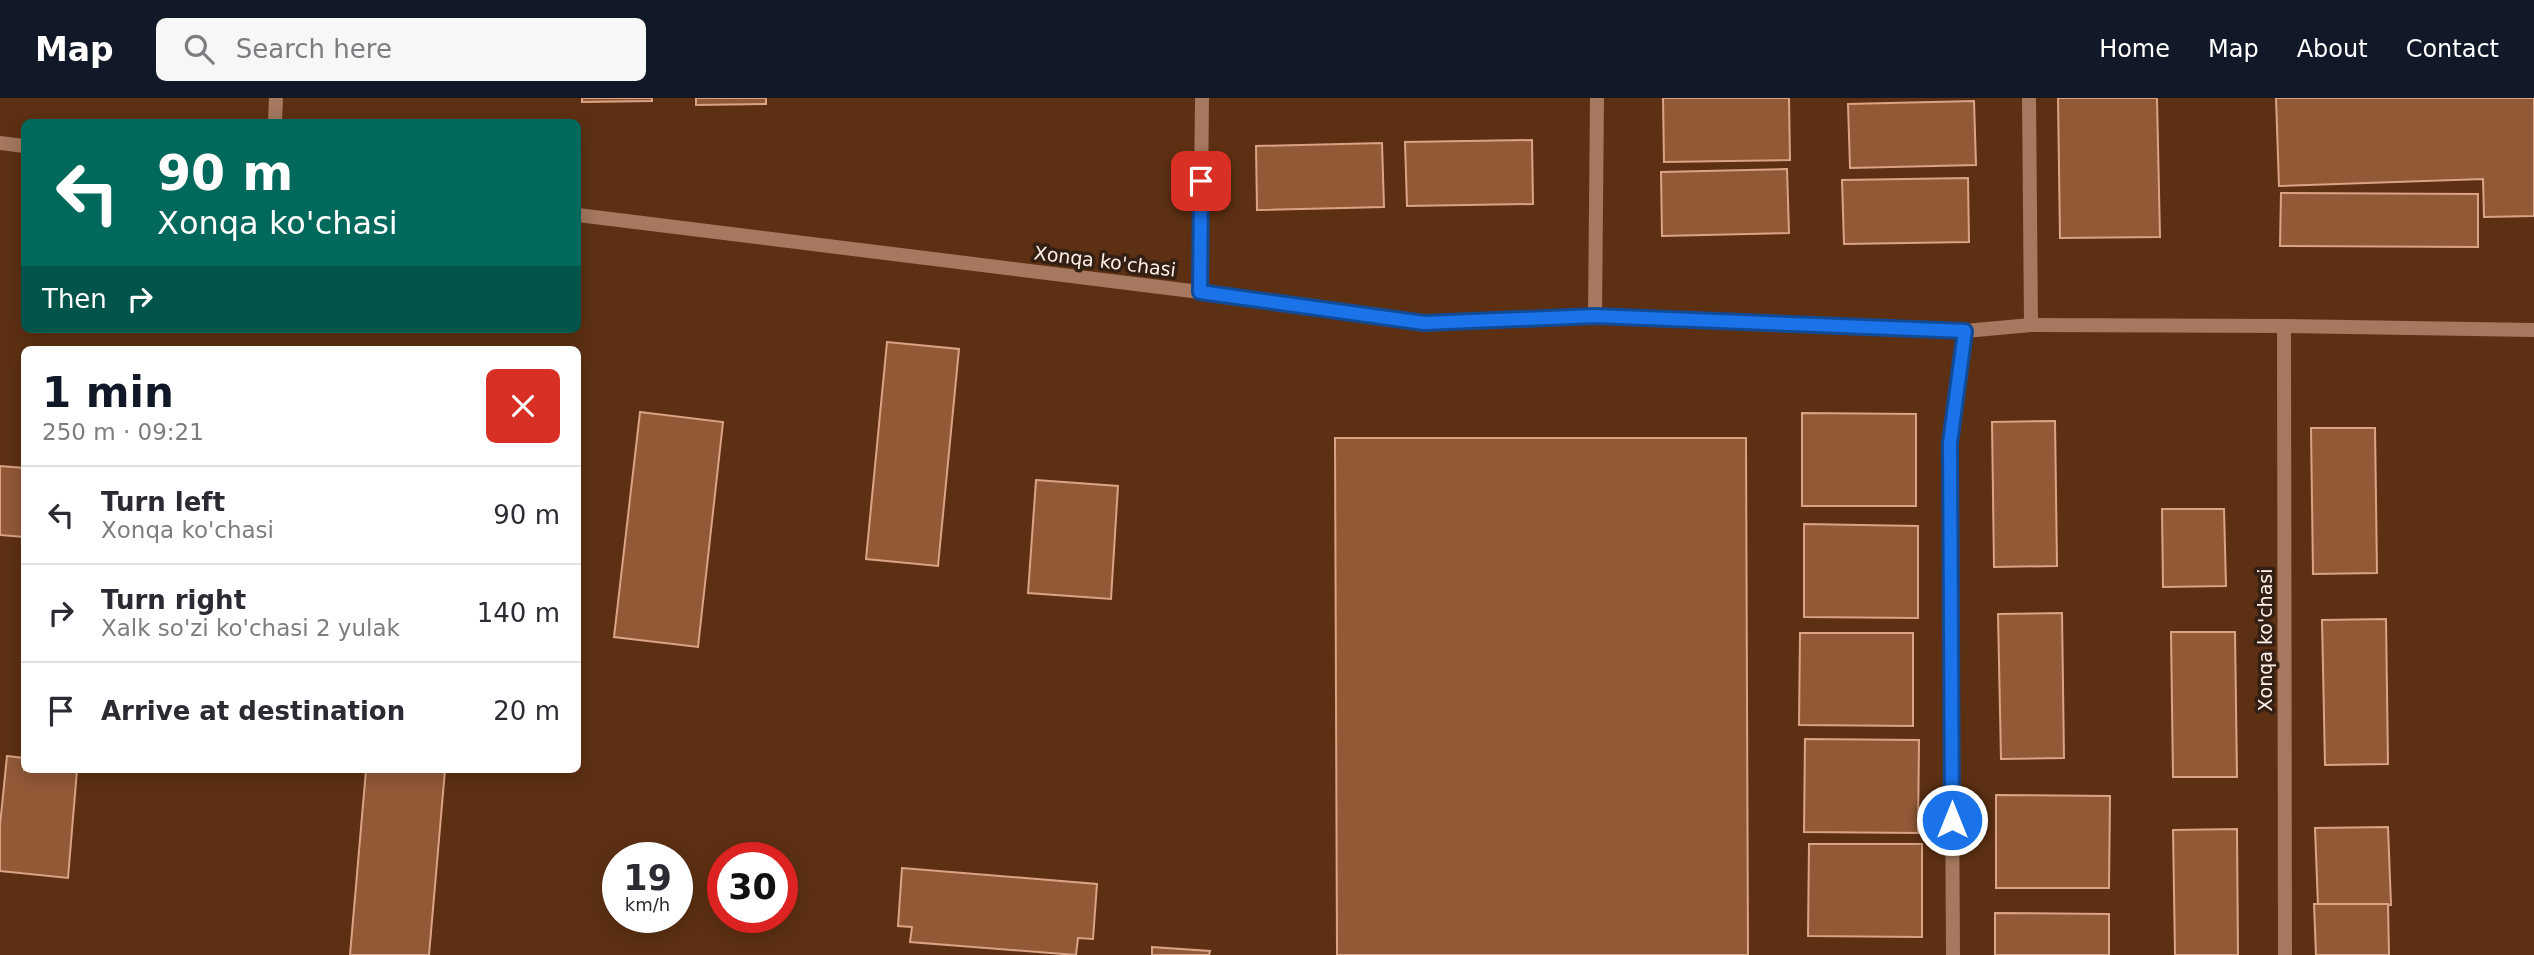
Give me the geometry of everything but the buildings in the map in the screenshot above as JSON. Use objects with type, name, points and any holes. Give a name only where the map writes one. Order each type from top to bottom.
[{"type":"street","points":[[275,119],[276,98]]},
{"type":"street","points":[[1200,292],[1202,98]]},
{"type":"street","points":[[1595,316],[1597,98]]},
{"type":"street","points":[[2029,98],[2031,325]]},
{"type":"street","points":[[0,143],[21,146]]},
{"type":"street","name":"Xonqa ko'chasi","points":[[581,215],[1200,292],[1424,323],[1595,316],[1965,331],[2031,325],[2534,330]]},
{"type":"street","name":"Xonqa ko'chasi","points":[[2284,326],[2285,955]]},
{"type":"street","points":[[1953,955],[1950,443],[1965,331]]},
{"type":"route","points":[[1201,181],[1200,292],[1424,323],[1595,316],[1965,331],[1950,443],[1952,820]]}]
